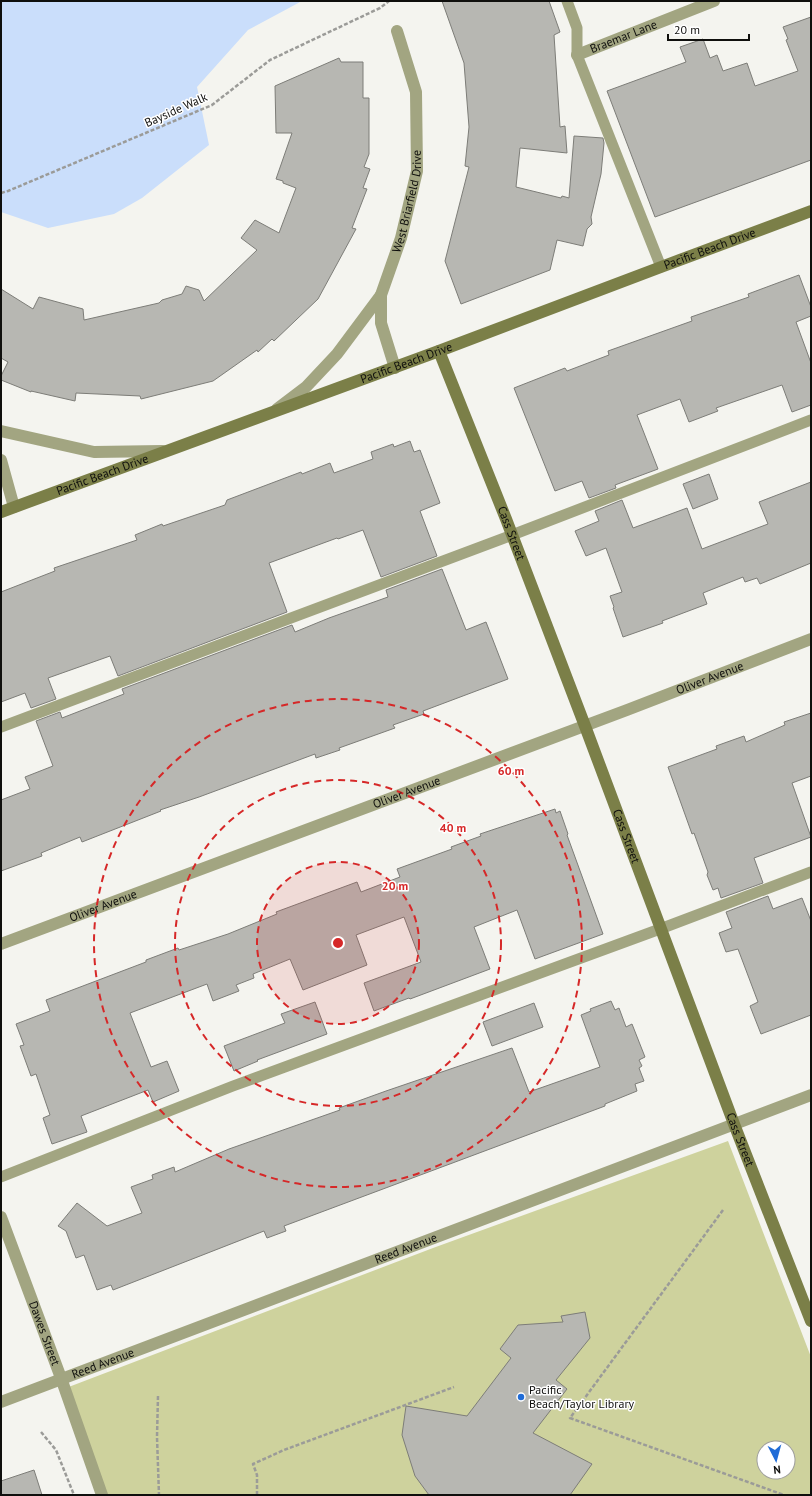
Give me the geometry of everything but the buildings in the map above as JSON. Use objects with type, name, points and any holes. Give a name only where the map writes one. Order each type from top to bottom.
[{"type":"street","name":"Braemar Lane","points":[[577,55],[714,1]]},
{"type":"street","name":"West Briarfield Drive","points":[[395,368],[381,323],[381,295],[401,238],[417,172],[416,92],[397,31]]},
{"type":"street","name":"Pacific Beach Drive","points":[[1,512],[395,368],[811,211]]},
{"type":"street","points":[[272,413],[306,387],[337,354],[381,295]]},
{"type":"street","name":"Cass Street","points":[[439,351],[512,535],[734,1124],[811,1321]]},
{"type":"street","points":[[1,431],[94,452],[168,451]]},
{"type":"street","points":[[1,460],[14,507]]},
{"type":"street","name":"Oliver Avenue","points":[[1,944],[585,726],[811,639]]},
{"type":"street","name":"Reed Avenue","points":[[1,1402],[811,1095]]},
{"type":"street","name":"Dawes Street","points":[[1,1217],[61,1378],[102,1495]]},
{"type":"lane","points":[[567,1],[577,28],[577,55],[661,267]]},
{"type":"lane","points":[[1,727],[512,535],[811,420]]},
{"type":"lane","points":[[1,1177],[233,1086],[811,872]]},
{"type":"path","name":"Bayside Walk","points":[[1,193],[212,105],[270,60],[380,8],[389,1]]},
{"type":"path","points":[[723,1210],[570,1418],[784,1495]]},
{"type":"path","points":[[257,1495],[257,1475],[253,1464],[284,1450],[454,1387]]},
{"type":"path","points":[[158,1396],[157,1437],[159,1495]]},
{"type":"path","points":[[41,1432],[56,1450],[74,1495]]},
{"type":"green space","points":[[728,1141],[811,1357],[811,1495],[103,1495],[66,1388],[433,1248]]},
{"type":"water","points":[[1,1],[302,1],[248,30],[197,87],[209,145],[142,198],[114,214],[48,228],[1,212]]},
{"type":"place","name":"Pacific Beach/Taylor Library","points":[[521,1397]]}]
